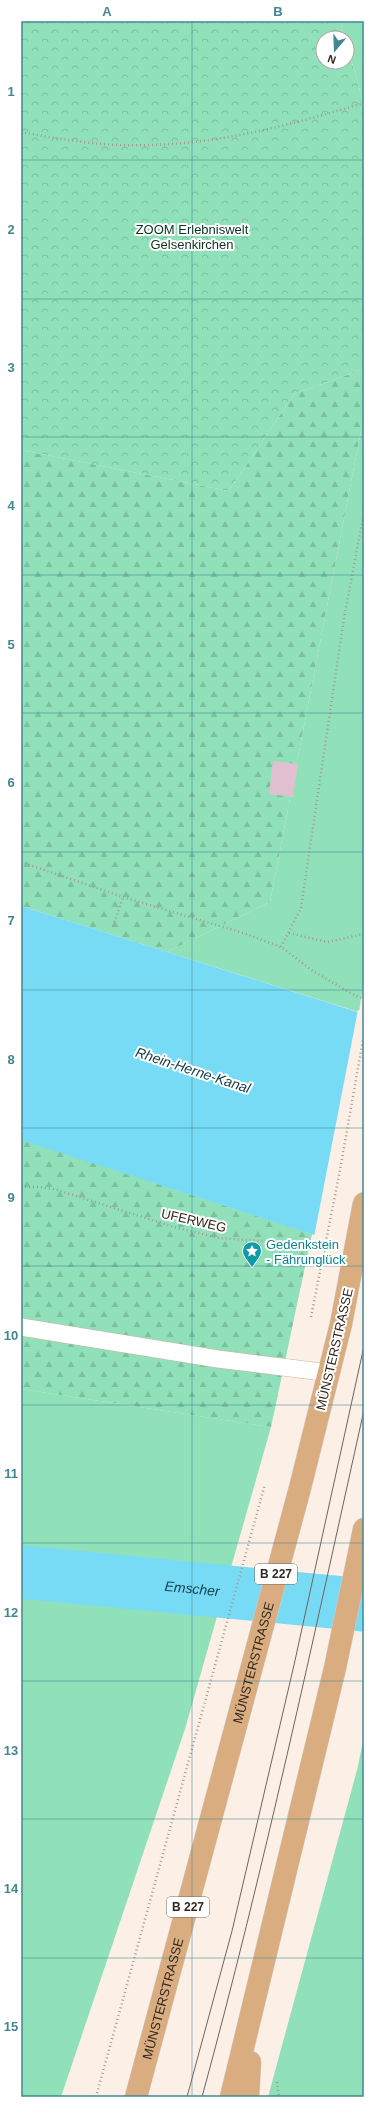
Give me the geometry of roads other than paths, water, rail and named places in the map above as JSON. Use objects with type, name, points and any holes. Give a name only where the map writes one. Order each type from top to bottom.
[{"type":"main road","name":"MÜNSTERSTRASSE","points":[[136,2097],[330,1373],[364,1203]]},
{"type":"main road","points":[[231,2097],[335,1668],[364,1529]]},
{"type":"main road","points":[[248,2097],[251,2018]]},
{"type":"lane","points":[[21,1327],[218,1360],[330,1373]]},
{"type":"water","name":"Rhein-Herne-Kanal","points":[[21,906],[364,1014],[364,1251],[21,1140]]},
{"type":"waterway","name":"Emscher","points":[[21,1572],[364,1605]]},
{"type":"tram line","points":[[187,2097],[232,1931],[294,1665],[364,1346]]},
{"type":"tram line","points":[[202,2097],[225,2012],[267,1841],[307,1669],[364,1410]]},
{"type":"place","name":"Gedenkstein - Fährunglück","points":[[252,1268]]},
{"type":"park label","name":"ZOOM Erlebniswelt Gelsenkirchen","points":[[192,236]]}]
